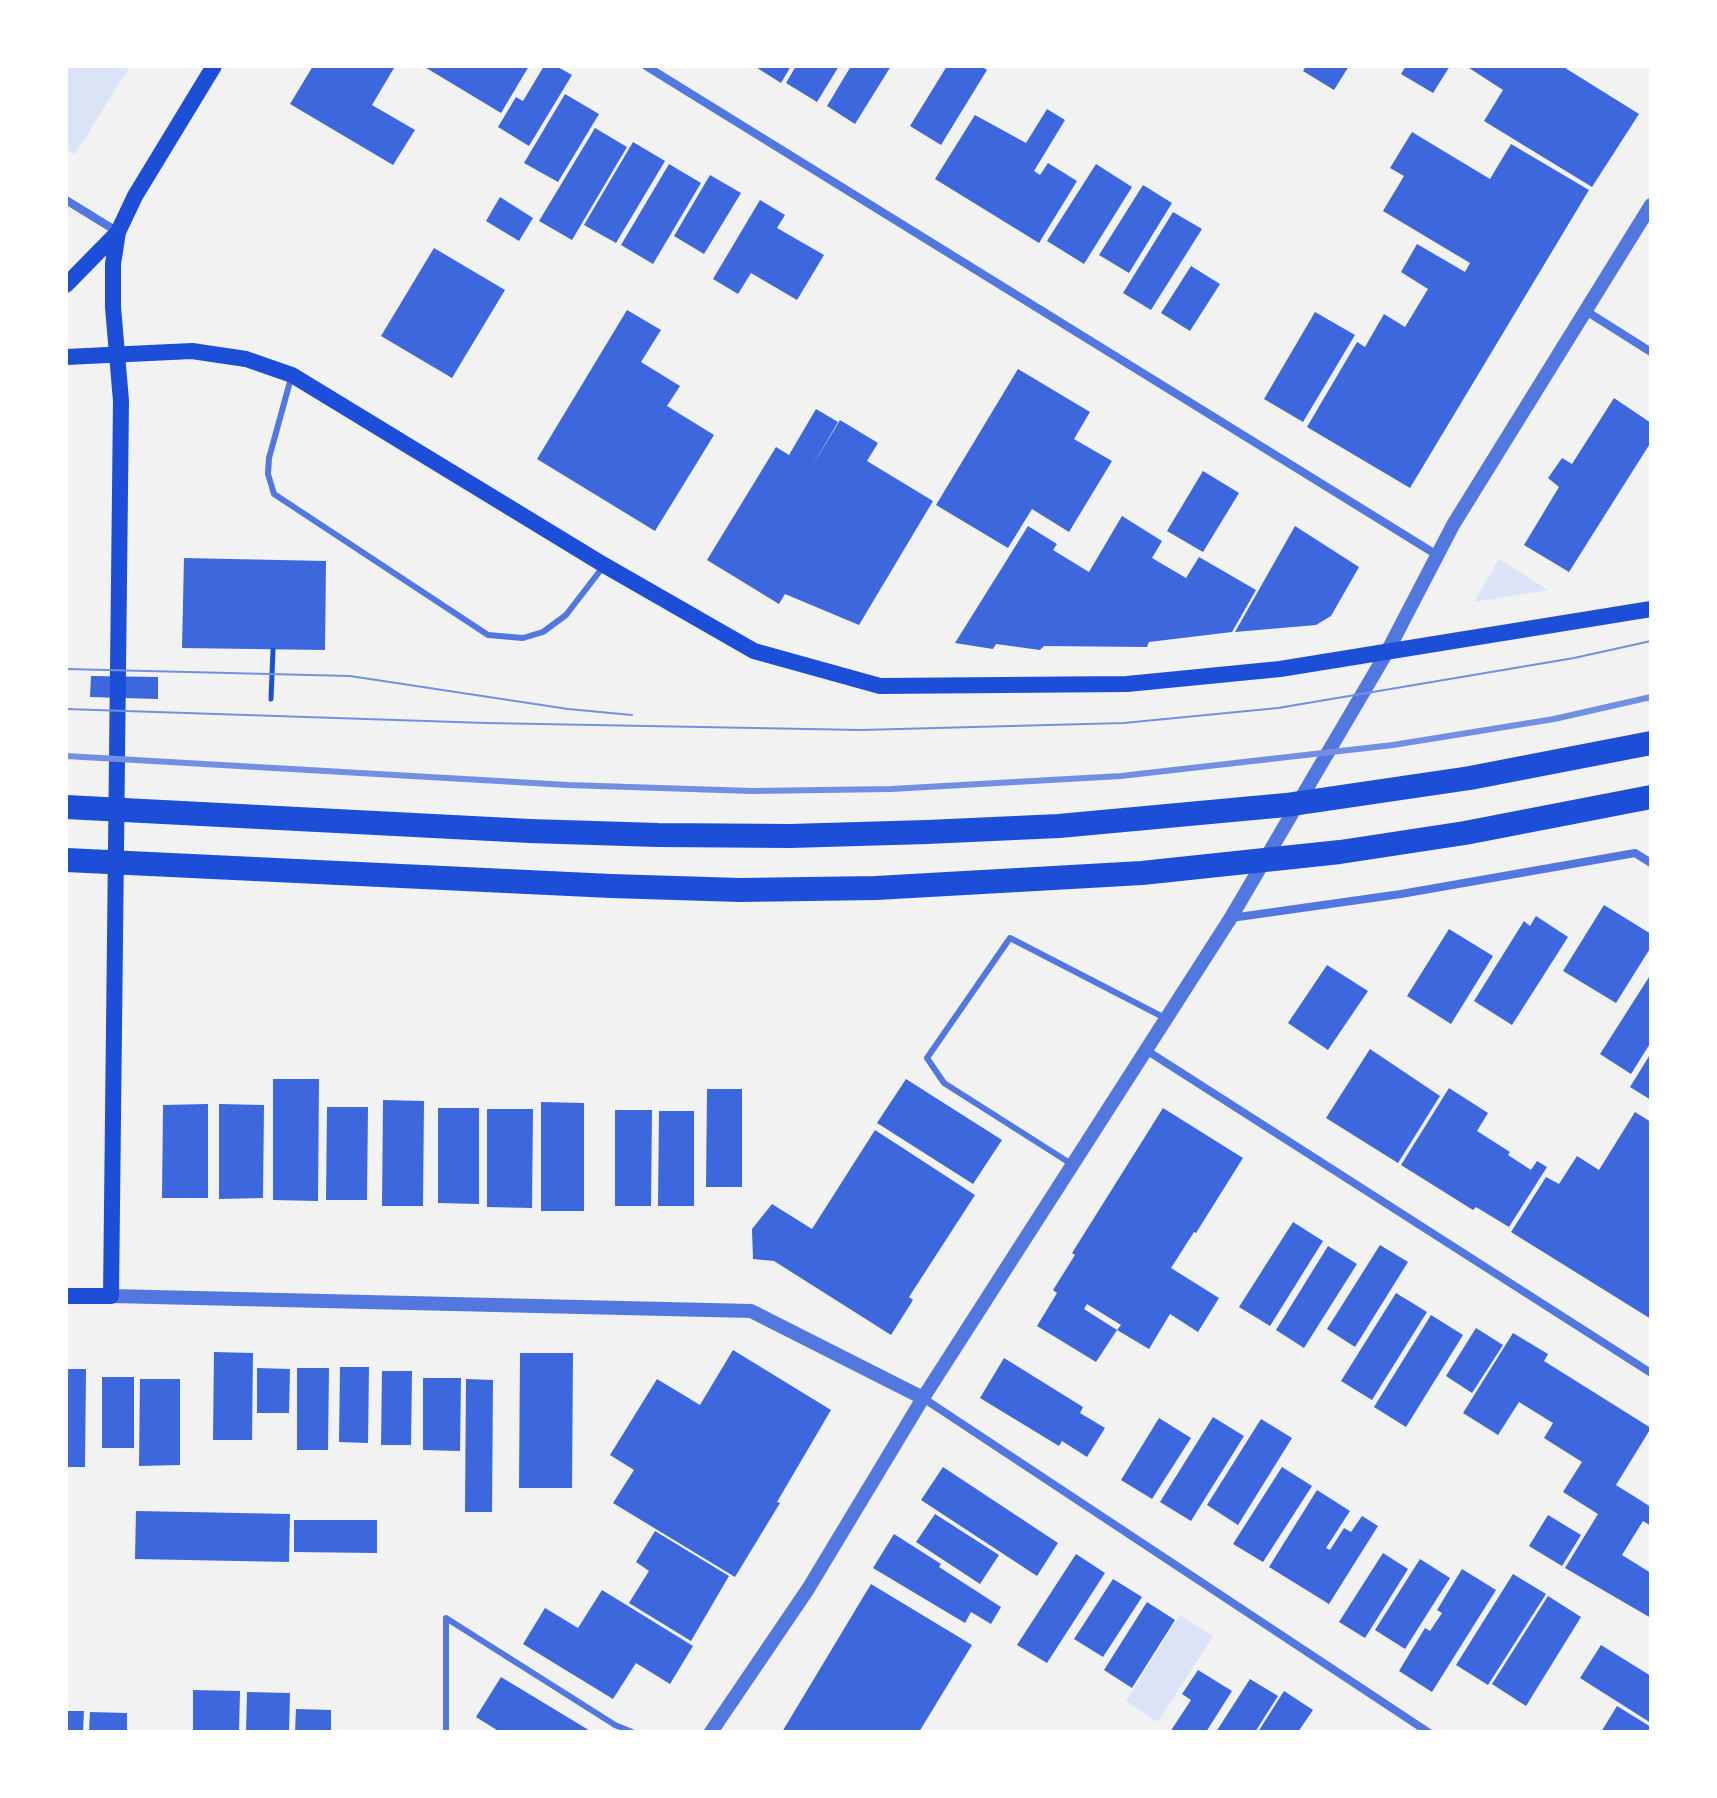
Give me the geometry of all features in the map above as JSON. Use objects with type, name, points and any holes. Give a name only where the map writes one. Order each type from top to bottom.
[{"type":"highway","points":[[66,807],[530,831],[761,836],[941,832],[1194,815],[1374,793],[1651,743]]},
{"type":"highway","points":[[66,860],[476,881],[740,890],[876,888],[1142,873],[1340,852],[1465,833],[1651,797]]},
{"type":"main road","points":[[66,1296],[111,1296],[121,401],[113,307],[113,264],[118,232],[135,196],[214,66]]},
{"type":"main road","points":[[66,285],[118,232]]},
{"type":"main road","points":[[66,357],[192,351],[246,359],[292,375],[604,565],[754,651],[880,686],[1127,684],[1280,669],[1651,609]]},
{"type":"street","points":[[646,66],[1437,555]]},
{"type":"street","points":[[66,200],[118,232]]},
{"type":"street","points":[[711,1732],[808,1589],[923,1398],[1230,919],[1387,652],[1453,525],[1651,205]]},
{"type":"street","points":[[1586,311],[1651,352]]},
{"type":"street","points":[[1230,919],[1401,894],[1635,853],[1651,863]]},
{"type":"street","points":[[1146,1050],[1651,1373]]},
{"type":"street","points":[[111,1296],[751,1311],[923,1398],[1428,1732]]},
{"type":"lane","points":[[292,375],[269,458],[268,474],[274,494],[488,635],[523,638],[543,632],[566,615],[604,565]]},
{"type":"lane","points":[[1073,1165],[944,1083],[927,1058],[1010,938],[1165,1018]]},
{"type":"lane","points":[[446,1732],[446,1618],[615,1725],[632,1732]]},
{"type":"path","points":[[271,699],[273,650]]},
{"type":"shaded area","points":[[66,66],[130,66],[75,154],[66,149]]},
{"type":"shaded area","points":[[1499,559],[1548,590],[1474,602]]},
{"type":"shaded area","points":[[1180,1615],[1213,1636],[1158,1722],[1126,1701]]},
{"type":"building","points":[[313,66],[394,68],[372,105],[415,130],[393,165],[290,104]]},
{"type":"building","points":[[423,66],[529,66],[501,113]]},
{"type":"building","points":[[544,66],[556,66],[572,75],[529,146],[498,127],[516,97],[523,101]]},
{"type":"building","points":[[754,66],[791,66],[781,83]]},
{"type":"building","points":[[796,66],[839,66],[817,102],[786,83]]},
{"type":"building","points":[[851,66],[891,66],[855,124],[827,106]]},
{"type":"building","points":[[947,66],[981,66],[987,70],[941,145],[910,126]]},
{"type":"building","points":[[1306,66],[1349,66],[1334,90],[1303,71]]},
{"type":"building","points":[[1406,66],[1450,66],[1433,93],[1401,74]]},
{"type":"building","points":[[1466,66],[1562,66],[1639,114],[1592,187],[1484,121],[1503,90]]},
{"type":"building","points":[[565,94],[599,114],[558,182],[524,163]]},
{"type":"building","points":[[1047,109],[1065,120],[1034,171],[1040,175],[1048,163],[1077,181],[1039,243],[935,179],[975,115],[1026,143]]},
{"type":"building","points":[[595,128],[627,147],[572,240],[539,221]]},
{"type":"building","points":[[1412,132],[1490,179],[1511,144],[1589,190],[1410,488],[1307,427],[1357,342],[1365,347],[1384,314],[1405,327],[1428,289],[1401,272],[1417,244],[1465,272],[1470,263],[1383,211],[1404,176],[1390,168]]},
{"type":"building","points":[[633,142],[665,161],[616,243],[584,225]]},
{"type":"building","points":[[669,164],[701,183],[653,264],[621,245]]},
{"type":"building","points":[[1096,164],[1132,187],[1084,264],[1047,241]]},
{"type":"building","points":[[710,175],[741,193],[704,254],[674,236]]},
{"type":"building","points":[[1143,185],[1172,203],[1129,273],[1099,255]]},
{"type":"building","points":[[500,197],[533,218],[519,241],[486,221]]},
{"type":"building","points":[[760,200],[785,215],[777,228],[824,255],[797,300],[751,273],[738,294],[713,279]]},
{"type":"building","points":[[1173,212],[1202,229],[1151,310],[1123,293]]},
{"type":"building","points":[[434,248],[505,290],[452,378],[381,336]]},
{"type":"building","points":[[1191,266],[1220,284],[1190,331],[1161,313]]},
{"type":"building","points":[[627,310],[661,330],[641,362],[680,386],[667,406],[714,435],[655,531],[537,459]]},
{"type":"building","points":[[1315,312],[1355,335],[1303,422],[1264,399]]},
{"type":"building","points":[[1018,369],[1090,412],[1074,439],[1112,461],[1069,532],[1032,509],[1008,548],[936,505]]},
{"type":"building","points":[[1614,398],[1651,423],[1651,442],[1569,572],[1524,545],[1559,487],[1548,478],[1562,458],[1572,464]]},
{"type":"building","points":[[816,409],[838,422],[811,468],[840,420],[878,443],[867,461],[933,501],[859,625],[785,594],[779,604],[707,560],[776,447],[789,455]]},
{"type":"building","points":[[1203,471],[1239,493],[1203,552],[1167,531]]},
{"type":"building","points":[[1122,516],[1162,541],[1152,558],[1186,578],[1199,557],[1256,590],[1232,632],[1149,642],[1147,647],[1044,646],[1040,650],[996,644],[993,649],[955,643],[1028,526],[1057,544],[1053,550],[1089,572]]},
{"type":"building","points":[[1295,526],[1359,567],[1331,616],[1316,625],[1235,632]]},
{"type":"building","points":[[184,558],[326,561],[325,650],[182,648]]},
{"type":"building","points":[[91,676],[158,677],[158,699],[90,697]]},
{"type":"building","points":[[1604,905],[1651,934],[1651,947],[1616,1003],[1563,971]]},
{"type":"building","points":[[1536,916],[1568,937],[1512,1025],[1474,1001],[1524,921],[1530,926]]},
{"type":"building","points":[[1449,929],[1493,956],[1451,1024],[1407,996]]},
{"type":"building","points":[[1327,965],[1368,991],[1328,1050],[1288,1023]]},
{"type":"building","points":[[1651,974],[1651,1042],[1631,1074],[1600,1054]]},
{"type":"building","points":[[1370,1049],[1440,1096],[1398,1163],[1326,1118]]},
{"type":"building","points":[[1651,1053],[1651,1100],[1630,1087]]},
{"type":"building","points":[[273,1079],[319,1079],[318,1201],[273,1200]]},
{"type":"building","points":[[906,1079],[1002,1140],[973,1184],[877,1123]]},
{"type":"building","points":[[1449,1088],[1488,1113],[1477,1131],[1531,1170],[1537,1161],[1547,1167],[1509,1227],[1476,1207],[1473,1210],[1401,1165]]},
{"type":"building","points":[[707,1089],[742,1089],[742,1187],[706,1187]]},
{"type":"building","points":[[383,1100],[424,1101],[423,1206],[382,1206]]},
{"type":"building","points":[[541,1102],[584,1103],[584,1211],[541,1211]]},
{"type":"building","points":[[208,1104],[208,1198],[162,1198],[163,1105]]},
{"type":"building","points":[[219,1104],[264,1105],[263,1198],[219,1199]]},
{"type":"building","points":[[327,1107],[368,1107],[367,1200],[326,1200]]},
{"type":"building","points":[[438,1108],[479,1108],[479,1204],[438,1203]]},
{"type":"building","points":[[1163,1108],[1243,1158],[1171,1268],[1219,1298],[1198,1332],[1170,1314],[1149,1349],[1117,1330],[1096,1362],[1037,1326],[1057,1293],[1053,1290],[1075,1255],[1072,1253]],"holes":[[[1087,1304],[1121,1325],[1117,1330],[1084,1309]]]},
{"type":"building","points":[[487,1109],[533,1109],[532,1208],[487,1207]]},
{"type":"building","points":[[615,1110],[652,1110],[651,1206],[615,1206]]},
{"type":"building","points":[[659,1111],[694,1111],[694,1206],[658,1206]]},
{"type":"building","points":[[1635,1112],[1651,1122],[1651,1319],[1511,1232],[1546,1177],[1559,1184],[1577,1156],[1599,1170]]},
{"type":"building","points":[[875,1130],[975,1195],[909,1297],[913,1300],[891,1335],[774,1261],[753,1259],[752,1229],[772,1204],[812,1229]]},
{"type":"building","points":[[1293,1222],[1323,1241],[1270,1326],[1239,1307]]},
{"type":"building","points":[[1380,1245],[1408,1262],[1355,1347],[1327,1329]]},
{"type":"building","points":[[1328,1246],[1357,1264],[1304,1348],[1276,1330]]},
{"type":"building","points":[[1396,1293],[1427,1312],[1372,1400],[1341,1381]]},
{"type":"building","points":[[1431,1315],[1463,1335],[1406,1427],[1374,1407]]},
{"type":"building","points":[[1476,1328],[1503,1345],[1472,1393],[1446,1376]]},
{"type":"building","points":[[1513,1333],[1548,1354],[1544,1361],[1651,1428],[1616,1485],[1651,1507],[1651,1526],[1643,1521],[1622,1555],[1651,1573],[1651,1618],[1565,1568],[1598,1514],[1563,1492],[1582,1462],[1544,1438],[1553,1423],[1519,1402],[1498,1435],[1463,1413]]},
{"type":"building","points":[[733,1350],[831,1410],[735,1577],[613,1503],[634,1470],[610,1455],[657,1379],[700,1405]]},
{"type":"building","points":[[214,1352],[253,1353],[252,1440],[213,1440]]},
{"type":"building","points":[[520,1353],[573,1353],[572,1488],[519,1488]]},
{"type":"building","points":[[1004,1358],[1083,1407],[1080,1413],[1105,1428],[1087,1457],[1062,1441],[1059,1446],[980,1398]]},
{"type":"building","points":[[340,1367],[369,1367],[368,1443],[339,1442]]},
{"type":"building","points":[[257,1368],[290,1369],[289,1413],[257,1413]]},
{"type":"building","points":[[297,1368],[329,1368],[328,1450],[297,1450]]},
{"type":"building","points":[[66,1369],[86,1369],[85,1467],[66,1467]]},
{"type":"building","points":[[382,1371],[412,1371],[411,1445],[381,1445]]},
{"type":"building","points":[[102,1377],[134,1377],[134,1448],[102,1448]]},
{"type":"building","points":[[423,1378],[461,1378],[460,1451],[423,1450]]},
{"type":"building","points":[[140,1379],[180,1379],[180,1465],[139,1466]]},
{"type":"building","points":[[466,1379],[493,1380],[492,1512],[465,1512]]},
{"type":"building","points":[[1213,1417],[1244,1436],[1191,1521],[1160,1502]]},
{"type":"building","points":[[1159,1418],[1191,1438],[1152,1499],[1121,1480]]},
{"type":"building","points":[[1261,1419],[1292,1438],[1238,1525],[1207,1505]]},
{"type":"building","points":[[943,1467],[1058,1543],[1037,1576],[921,1500]]},
{"type":"building","points":[[1282,1467],[1312,1486],[1263,1562],[1233,1544]]},
{"type":"building","points":[[1317,1490],[1350,1511],[1326,1548],[1330,1550],[1344,1528],[1351,1532],[1362,1516],[1378,1526],[1329,1604],[1269,1567]]},
{"type":"building","points":[[136,1511],[290,1514],[289,1562],[135,1559]]},
{"type":"building","points":[[935,1514],[999,1555],[980,1584],[916,1542]]},
{"type":"building","points":[[1548,1515],[1581,1535],[1562,1566],[1529,1546]]},
{"type":"building","points":[[294,1520],[377,1520],[377,1553],[294,1552]]},
{"type":"building","points":[[655,1531],[729,1576],[691,1641],[629,1603],[649,1571],[636,1562]]},
{"type":"building","points":[[894,1534],[1001,1607],[991,1624],[971,1612],[965,1623],[873,1568]]},
{"type":"building","points":[[1383,1553],[1408,1569],[1365,1638],[1339,1622]]},
{"type":"building","points":[[1076,1554],[1105,1573],[1047,1663],[1017,1645]]},
{"type":"building","points":[[1420,1559],[1450,1578],[1405,1649],[1375,1630]]},
{"type":"building","points":[[1462,1569],[1496,1590],[1432,1692],[1399,1671],[1425,1628],[1430,1631],[1442,1613],[1437,1610]]},
{"type":"building","points":[[1513,1574],[1546,1594],[1488,1685],[1456,1665]]},
{"type":"building","points":[[1113,1579],[1142,1597],[1103,1657],[1074,1639]]},
{"type":"building","points":[[871,1584],[972,1645],[919,1732],[782,1732]]},
{"type":"building","points":[[602,1590],[693,1646],[670,1684],[636,1663],[613,1699],[523,1644],[545,1608],[578,1628]]},
{"type":"building","points":[[1548,1596],[1581,1617],[1526,1706],[1492,1684]]},
{"type":"building","points":[[1147,1602],[1175,1620],[1132,1688],[1104,1670]]},
{"type":"building","points":[[1601,1645],[1651,1676],[1651,1723],[1580,1678]]},
{"type":"building","points":[[1198,1670],[1232,1691],[1206,1732],[1170,1732],[1191,1700],[1182,1694]]},
{"type":"building","points":[[501,1677],[592,1732],[500,1732],[476,1717]]},
{"type":"building","points":[[1250,1679],[1278,1696],[1255,1732],[1216,1732]]},
{"type":"building","points":[[193,1690],[240,1691],[239,1732],[193,1732]]},
{"type":"building","points":[[1284,1691],[1313,1710],[1298,1732],[1258,1732]]},
{"type":"building","points":[[247,1692],[290,1693],[289,1732],[246,1732]]},
{"type":"building","points":[[1617,1706],[1651,1727],[1651,1732],[1601,1732]]},
{"type":"building","points":[[296,1709],[331,1710],[331,1732],[295,1732]]},
{"type":"building","points":[[66,1711],[84,1711],[83,1732],[66,1732]]},
{"type":"building","points":[[90,1712],[127,1713],[127,1732],[89,1732]]},
{"type":"tram line","points":[[66,709],[486,723],[861,730],[1124,723],[1278,708],[1574,658],[1651,641]]},
{"type":"tram line","points":[[66,669],[350,676],[568,709],[632,715]]},
{"type":"railway","points":[[66,756],[568,785],[752,791],[891,789],[1121,776],[1393,745],[1554,719],[1651,697]]}]
